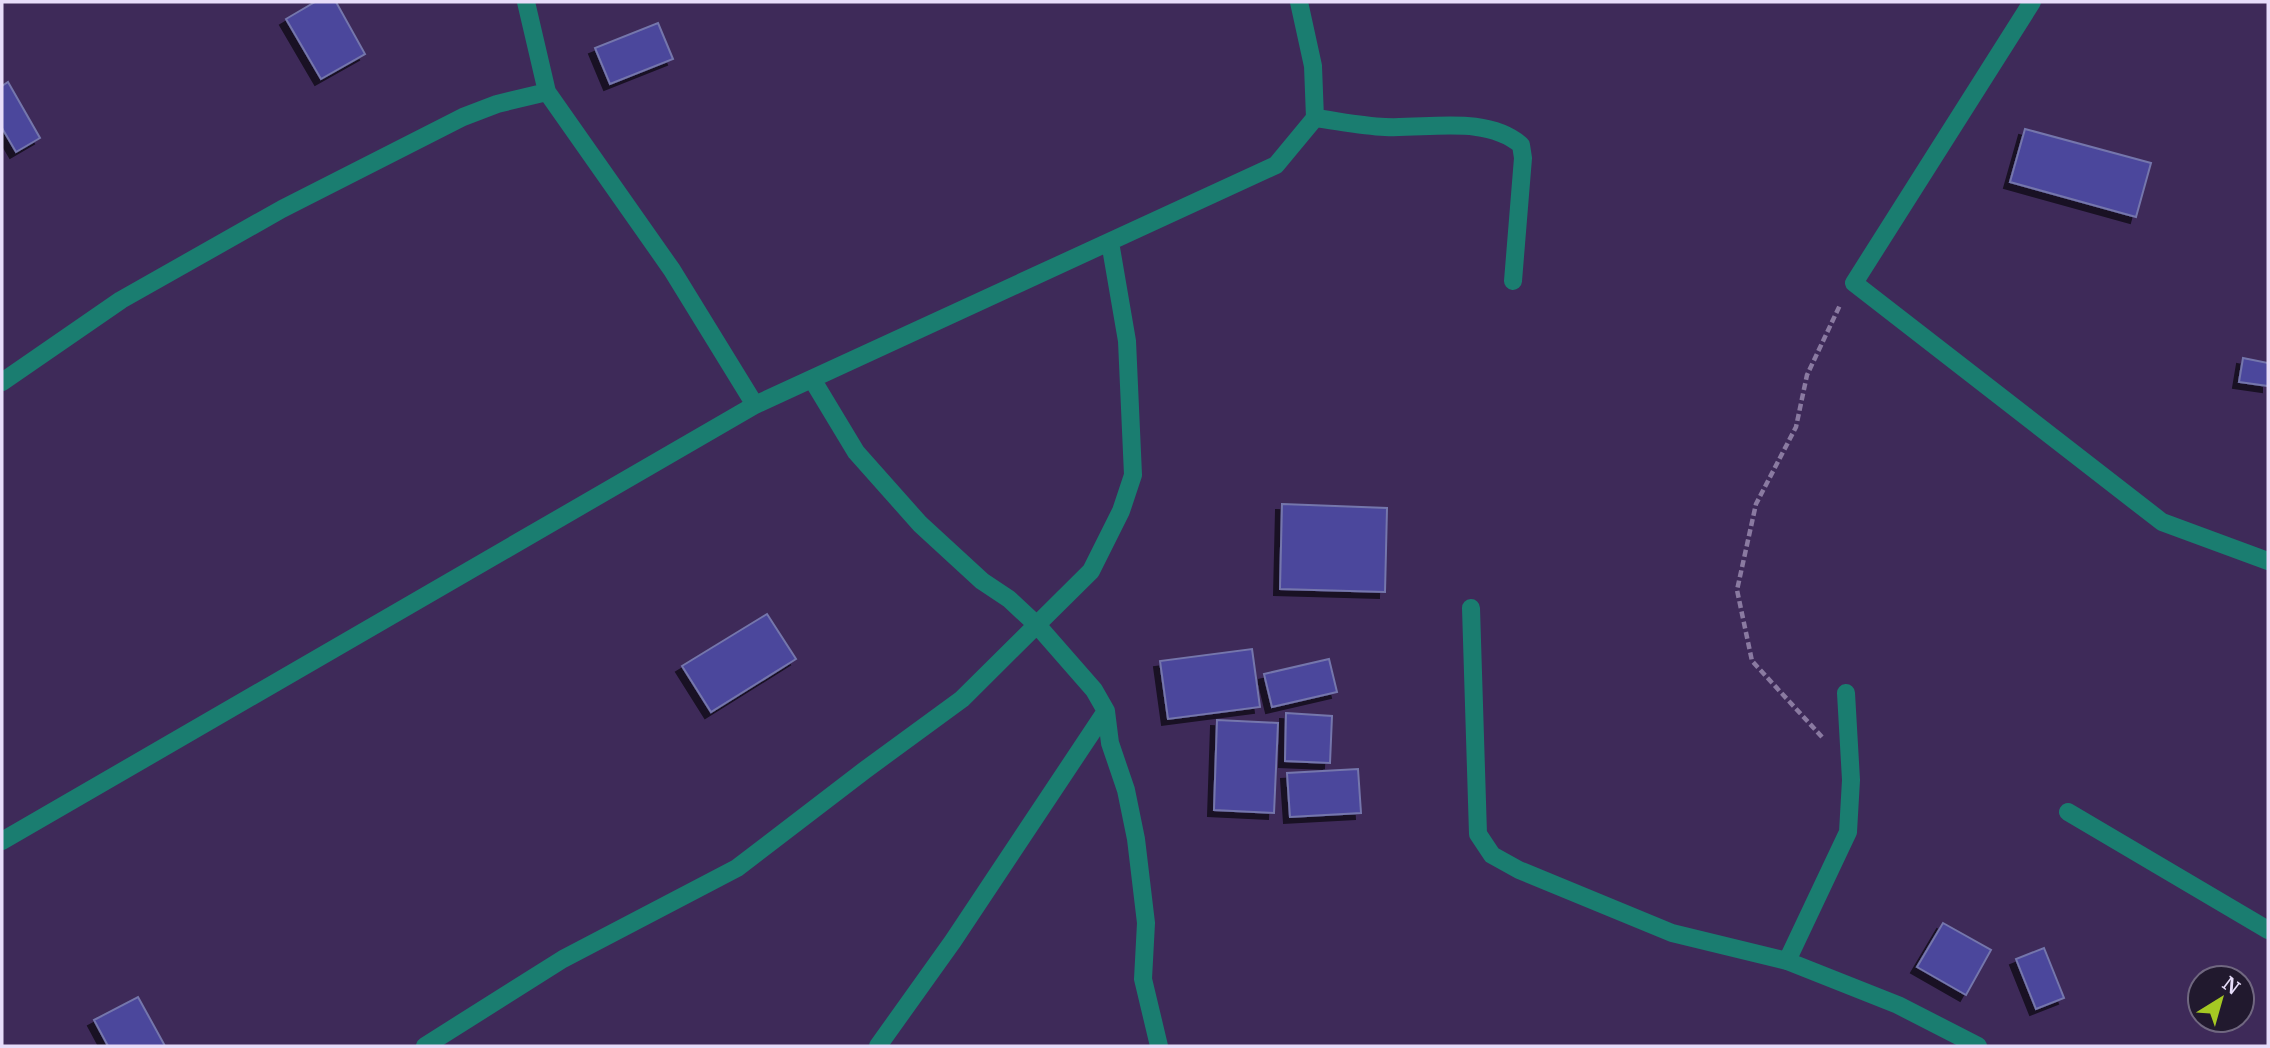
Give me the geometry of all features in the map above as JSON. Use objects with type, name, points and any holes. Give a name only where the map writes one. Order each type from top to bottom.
[{"type":"street","points":[[526,2],[547,92],[672,270],[755,405]]},
{"type":"street","points":[[2,841],[755,405],[1276,165],[1315,118],[1313,66],[1299,2]]},
{"type":"street","points":[[2032,2],[1854,283],[2162,522],[2268,561]]},
{"type":"street","points":[[2,382],[121,300],[282,209],[463,117],[497,104],[547,92]]},
{"type":"street","points":[[1315,118],[1382,127],[1488,127],[1507,133],[1521,145],[1523,158],[1513,281]]},
{"type":"street","points":[[425,1046],[563,958],[737,868],[865,769],[962,699],[1091,571],[1121,511],[1133,475],[1127,341],[1110,242]]},
{"type":"street","points":[[812,379],[856,452],[920,524],[982,581],[1009,599],[1038,626],[1094,690],[1106,711],[1110,743],[1126,790],[1136,839],[1146,923],[1143,979],[1159,1046]]},
{"type":"street","points":[[1471,608],[1478,834],[1492,855],[1519,870],[1672,933],[1787,961],[1898,1005],[1978,1046]]},
{"type":"street","points":[[1787,961],[1848,832],[1851,780],[1846,693]]},
{"type":"street","points":[[878,1046],[953,941],[1106,711]]},
{"type":"street","points":[[2068,812],[2268,930]]},
{"type":"path","points":[[1830,745],[1752,661],[1737,590],[1756,504],[1796,427],[1807,376],[1840,303]]},
{"type":"building","points":[[315,2],[336,2],[365,54],[321,79],[286,19]]},
{"type":"building","points":[[658,23],[673,59],[610,84],[595,48]]},
{"type":"building","points":[[8,82],[40,138],[16,152],[2,128],[2,86]]},
{"type":"building","points":[[2025,129],[2151,163],[2136,217],[2010,182]]},
{"type":"building","points":[[2243,358],[2268,363],[2268,386],[2239,382]]},
{"type":"building","points":[[1282,504],[1387,508],[1385,592],[1280,589]]},
{"type":"building","points":[[767,614],[796,659],[711,712],[682,666]]},
{"type":"building","points":[[1252,649],[1260,707],[1168,719],[1160,661]]},
{"type":"building","points":[[1329,659],[1337,692],[1272,707],[1264,674]]},
{"type":"building","points":[[1286,713],[1332,716],[1330,763],[1285,761]]},
{"type":"building","points":[[1217,720],[1278,723],[1274,813],[1214,810]]},
{"type":"building","points":[[1358,769],[1361,813],[1290,817],[1287,773]]},
{"type":"building","points":[[1943,923],[1991,950],[1966,995],[1917,967]]},
{"type":"building","points":[[2044,948],[2064,998],[2036,1009],[2016,959]]},
{"type":"building","points":[[138,997],[165,1046],[108,1046],[94,1020]]}]
